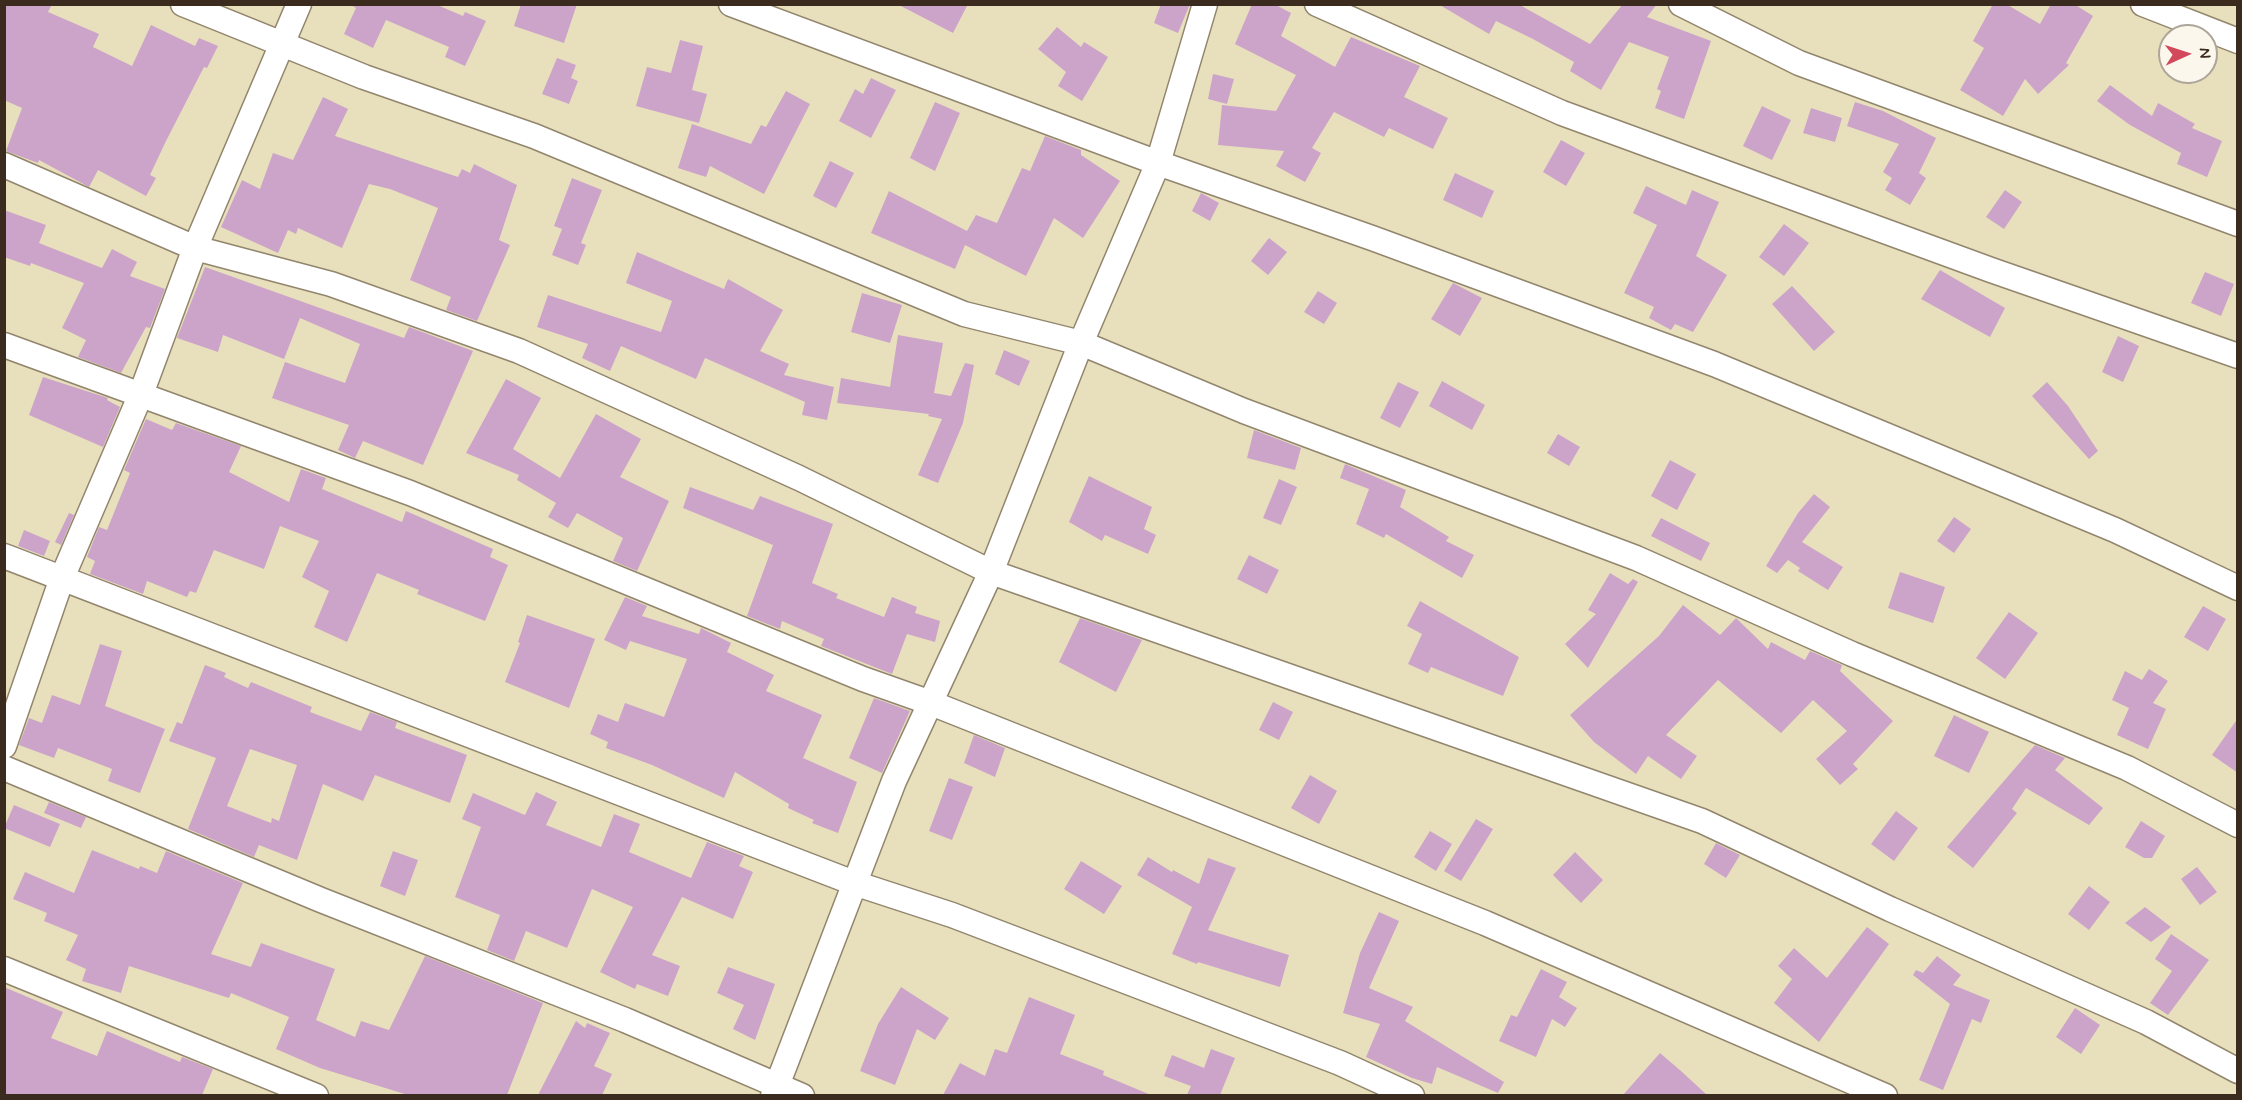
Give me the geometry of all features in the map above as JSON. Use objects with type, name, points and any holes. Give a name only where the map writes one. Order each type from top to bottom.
[{"type":"street","points":[[183,4],[363,77],[534,136],[964,314],[1081,344],[1244,411],[1636,558],[1852,654],[2127,768],[2238,825]]},
{"type":"street","points":[[4,746],[62,578],[141,394],[195,248],[299,4]]},
{"type":"street","points":[[731,4],[1158,164],[1372,238],[1714,364],[2115,530],[2238,588]]},
{"type":"street","points":[[775,1091],[894,781],[991,572],[1081,344],[1158,164],[1205,4]]},
{"type":"street","points":[[1317,4],[1562,113],[1991,270],[2238,356]]},
{"type":"street","points":[[1681,4],[1799,63],[2238,224]]},
{"type":"street","points":[[2143,4],[2238,41]]},
{"type":"street","points":[[4,165],[195,248],[331,284],[519,351],[799,478],[991,572],[1702,821],[1890,909],[2146,1022],[2238,1071]]},
{"type":"street","points":[[4,345],[410,493],[862,679],[931,703],[1485,923],[1885,1095]]},
{"type":"street","points":[[4,556],[854,883],[952,915],[1340,1063],[1412,1095]]},
{"type":"street","points":[[4,768],[321,900],[625,1020],[775,1091],[802,1095]]},
{"type":"street","points":[[4,969],[316,1095]]},
{"type":"building","points":[[4,4],[52,4],[48,12],[99,34],[93,47],[132,66],[151,25],[195,46],[199,38],[218,46],[207,68],[204,67],[166,141],[150,175],[156,178],[146,196],[98,170],[89,187],[39,160],[38,163],[6,151],[22,108],[4,100]]},
{"type":"building","points":[[349,4],[435,4],[463,16],[465,12],[486,21],[465,66],[445,57],[449,47],[386,20],[373,48],[344,34],[356,8]]},
{"type":"building","points":[[521,4],[577,4],[564,43],[514,26]]},
{"type":"building","points":[[897,4],[968,4],[953,33]]},
{"type":"building","points":[[1161,4],[1190,4],[1178,33],[1154,23]]},
{"type":"building","points":[[1252,4],[1274,4],[1291,13],[1281,36],[1335,67],[1351,37],[1420,66],[1404,97],[1448,118],[1433,149],[1389,128],[1384,137],[1334,112],[1312,148],[1321,153],[1305,182],[1276,166],[1284,151],[1218,145],[1222,105],[1276,111],[1296,75],[1235,44]]},
{"type":"building","points":[[1438,4],[1518,4],[1590,44],[1623,4],[1657,4],[1647,17],[1711,41],[1684,119],[1655,108],[1661,91],[1657,89],[1669,57],[1629,42],[1601,90],[1570,71],[1574,62],[1533,39],[1496,21],[1489,34]]},
{"type":"building","points":[[1993,4],[2006,4],[2040,24],[2051,4],[2074,4],[2093,16],[2066,63],[2069,65],[2038,94],[2025,79],[2003,116],[1960,90],[1984,48],[1973,41]]},
{"type":"building","points":[[1057,27],[1081,47],[1084,42],[1108,57],[1082,101],[1058,86],[1066,72],[1038,49]]},
{"type":"building","points":[[680,40],[703,46],[692,90],[707,94],[699,123],[636,106],[647,67],[671,73]]},
{"type":"building","points":[[557,58],[576,65],[571,78],[578,81],[569,104],[542,94]]},
{"type":"building","points":[[1213,74],[1234,79],[1227,104],[1208,99]]},
{"type":"building","points":[[871,78],[896,90],[871,138],[839,121],[855,89],[863,94]]},
{"type":"building","points":[[2110,85],[2152,116],[2158,103],[2195,124],[2192,128],[2222,141],[2207,177],[2177,164],[2181,153],[2130,125],[2097,101]]},
{"type":"building","points":[[786,91],[810,104],[764,194],[710,166],[706,177],[678,168],[692,124],[751,144],[761,125],[766,127]]},
{"type":"building","points":[[323,97],[348,109],[335,136],[458,177],[462,169],[470,173],[474,164],[517,185],[499,240],[510,245],[477,321],[446,310],[451,297],[410,280],[438,208],[390,189],[369,184],[342,248],[298,228],[296,234],[288,230],[278,253],[221,227],[242,180],[260,189],[273,153],[293,160]]},
{"type":"building","points":[[935,102],[960,113],[935,171],[910,158]]},
{"type":"building","points":[[1855,102],[1883,111],[1936,138],[1919,173],[1926,178],[1910,205],[1885,190],[1892,178],[1883,172],[1899,144],[1847,126]]},
{"type":"building","points":[[1762,106],[1791,120],[1772,160],[1743,146]]},
{"type":"building","points":[[1811,108],[1842,118],[1835,142],[1803,133]]},
{"type":"building","points":[[1045,136],[1081,150],[1081,155],[1120,181],[1083,238],[1054,218],[1026,276],[965,245],[955,269],[871,233],[889,191],[967,231],[976,215],[997,223],[1022,168],[1030,171]]},
{"type":"building","points":[[1561,140],[1585,153],[1566,186],[1543,172]]},
{"type":"building","points":[[830,161],[854,173],[836,208],[813,196]]},
{"type":"building","points":[[1455,173],[1494,191],[1482,218],[1443,200]]},
{"type":"building","points":[[572,178],[602,190],[581,243],[586,245],[578,265],[552,255],[562,229],[554,226]]},
{"type":"building","points":[[1646,186],[1686,205],[1692,190],[1719,202],[1696,256],[1727,275],[1693,332],[1675,324],[1671,330],[1649,318],[1654,307],[1624,293],[1657,225],[1633,213]]},
{"type":"building","points":[[2005,190],[2022,202],[2004,229],[1986,217]]},
{"type":"building","points":[[1201,193],[1219,203],[1210,221],[1192,211]]},
{"type":"building","points":[[4,210],[46,225],[39,243],[102,268],[112,249],[137,262],[130,276],[165,289],[150,328],[146,327],[121,373],[78,357],[86,340],[62,328],[84,283],[31,263],[30,266],[4,257]]},
{"type":"building","points":[[1784,224],[1809,243],[1784,276],[1759,257]]},
{"type":"building","points":[[1269,238],[1287,252],[1268,275],[1251,261]]},
{"type":"building","points":[[637,252],[724,289],[728,279],[783,310],[760,351],[789,364],[784,375],[834,387],[827,420],[802,415],[805,402],[705,358],[696,379],[621,346],[610,371],[582,358],[588,344],[537,327],[548,295],[661,332],[672,301],[626,283]]},
{"type":"building","points":[[205,267],[404,338],[409,327],[473,351],[423,465],[363,441],[355,458],[338,450],[349,425],[272,398],[285,362],[345,383],[360,344],[300,318],[284,359],[223,335],[218,352],[177,338]]},
{"type":"building","points":[[1940,270],[2005,308],[1990,337],[1921,299]]},
{"type":"building","points":[[2205,272],[2234,284],[2221,316],[2191,303]]},
{"type":"building","points":[[1453,283],[1482,298],[1460,336],[1431,319]]},
{"type":"building","points":[[1792,286],[1835,332],[1814,351],[1772,304]]},
{"type":"building","points":[[1318,291],[1337,303],[1324,324],[1304,312]]},
{"type":"building","points":[[862,293],[902,305],[890,343],[851,332]]},
{"type":"building","points":[[898,335],[943,343],[934,393],[951,396],[965,363],[974,365],[963,423],[938,483],[918,475],[942,419],[928,416],[929,414],[837,403],[841,378],[890,387]]},
{"type":"building","points":[[2118,336],[2139,346],[2123,382],[2102,372]]},
{"type":"building","points":[[1004,350],[1030,361],[1019,386],[995,374]]},
{"type":"building","points":[[43,377],[108,398],[107,400],[120,407],[103,447],[29,415]]},
{"type":"building","points":[[506,379],[541,398],[513,449],[560,478],[596,414],[641,439],[620,477],[669,501],[637,571],[613,561],[623,538],[577,513],[568,528],[548,517],[556,503],[517,480],[519,475],[466,453]]},
{"type":"building","points":[[1442,381],[1485,405],[1472,430],[1429,406]]},
{"type":"building","points":[[1398,382],[1419,392],[1400,428],[1380,418]]},
{"type":"building","points":[[2047,382],[2068,406],[2098,451],[2089,459],[2032,396]]},
{"type":"building","points":[[146,419],[172,430],[176,423],[241,446],[229,472],[289,502],[301,469],[326,478],[322,489],[402,522],[406,511],[493,549],[490,557],[508,565],[485,621],[417,594],[419,590],[377,573],[347,642],[314,627],[329,591],[302,577],[319,541],[280,526],[264,569],[214,550],[196,593],[190,591],[187,597],[147,581],[143,594],[90,574],[95,561],[87,557],[99,527],[107,530],[130,473],[124,470]]},
{"type":"building","points":[[1254,430],[1301,448],[1295,470],[1247,458]]},
{"type":"building","points":[[1558,434],[1580,447],[1569,466],[1547,453]]},
{"type":"building","points":[[1670,460],[1696,474],[1677,510],[1651,496]]},
{"type":"building","points":[[1345,464],[1406,490],[1400,507],[1449,537],[1446,541],[1474,555],[1462,578],[1386,534],[1384,538],[1356,524],[1369,489],[1340,478]]},
{"type":"building","points":[[1089,476],[1152,507],[1144,529],[1156,535],[1148,554],[1105,535],[1102,541],[1069,522]]},
{"type":"building","points":[[1279,479],[1297,487],[1281,525],[1263,518]]},
{"type":"building","points":[[690,487],[753,510],[760,496],[833,524],[812,583],[838,594],[836,598],[884,617],[892,597],[917,607],[915,613],[940,621],[935,642],[907,634],[892,674],[821,646],[824,639],[782,621],[780,629],[747,616],[773,545],[683,508]]},
{"type":"building","points":[[1814,494],[1830,507],[1802,542],[1843,567],[1828,590],[1798,571],[1800,568],[1788,560],[1777,573],[1766,566],[1798,513]]},
{"type":"building","points":[[69,513],[74,515],[61,545],[55,542]]},
{"type":"building","points":[[1954,517],[1971,529],[1954,553],[1937,541]]},
{"type":"building","points":[[1661,518],[1710,543],[1701,561],[1651,536]]},
{"type":"building","points":[[24,530],[50,541],[44,556],[18,546]]},
{"type":"building","points":[[1249,555],[1279,570],[1267,594],[1237,579]]},
{"type":"building","points":[[1900,572],[1945,587],[1933,623],[1888,608]]},
{"type":"building","points":[[1610,573],[1628,584],[1633,579],[1638,582],[1588,668],[1565,644],[1596,614],[1588,610]]},
{"type":"building","points":[[625,597],[647,606],[642,616],[699,634],[701,628],[731,643],[727,652],[774,675],[766,691],[822,715],[803,758],[857,782],[838,833],[812,823],[814,820],[788,808],[789,804],[735,772],[724,798],[652,765],[606,748],[608,742],[590,734],[598,714],[618,722],[625,703],[664,717],[687,659],[630,641],[626,650],[604,640]]},
{"type":"building","points":[[1420,601],[1519,657],[1503,696],[1431,667],[1428,673],[1408,664],[1422,634],[1407,626]]},
{"type":"building","points":[[1683,605],[1720,635],[1736,618],[1768,649],[1771,642],[1805,660],[1810,651],[1842,665],[1840,671],[1893,721],[1853,764],[1858,769],[1840,785],[1816,759],[1847,731],[1813,700],[1781,733],[1718,680],[1666,735],[1697,756],[1681,779],[1648,756],[1636,774],[1594,742],[1570,715],[1659,636]]},
{"type":"building","points":[[2203,606],[2226,619],[2208,651],[2184,637]]},
{"type":"building","points":[[2009,612],[2038,633],[2005,679],[1976,658]]},
{"type":"building","points":[[527,615],[595,639],[569,708],[505,682],[520,643],[518,642]]},
{"type":"building","points":[[1080,618],[1142,640],[1116,692],[1059,662]]},
{"type":"building","points":[[100,644],[122,651],[105,706],[165,729],[140,793],[108,781],[112,769],[58,748],[54,758],[19,745],[29,718],[42,723],[52,695],[80,705]]},
{"type":"building","points":[[205,665],[226,673],[224,677],[248,688],[251,682],[312,707],[310,712],[361,731],[370,712],[397,722],[395,728],[467,755],[450,803],[375,775],[363,801],[323,784],[297,860],[259,845],[254,857],[188,829],[216,758],[169,741],[177,722],[182,724]],"holes":[[[250,749],[297,765],[279,821],[272,818],[271,823],[227,806]]]},
{"type":"building","points":[[2149,669],[2168,681],[2153,703],[2166,709],[2148,749],[2117,735],[2129,708],[2112,700],[2125,671],[2142,680]]},
{"type":"building","points":[[874,698],[910,711],[882,773],[849,758]]},
{"type":"building","points":[[1273,702],[1293,712],[1279,740],[1259,730]]},
{"type":"building","points":[[1954,715],[1989,732],[1969,773],[1934,756]]},
{"type":"building","points":[[2238,718],[2238,773],[2212,755]]},
{"type":"building","points":[[974,735],[1005,748],[995,777],[964,763]]},
{"type":"building","points":[[2035,745],[2065,758],[2055,770],[2103,808],[2089,825],[2026,788],[2012,809],[2017,813],[1973,868],[1947,847]]},
{"type":"building","points":[[1310,775],[1337,791],[1319,824],[1291,808]]},
{"type":"building","points":[[949,778],[973,787],[952,840],[929,831]]},
{"type":"building","points":[[536,792],[557,802],[546,825],[601,847],[614,814],[640,824],[629,852],[691,878],[707,842],[744,856],[739,866],[753,872],[733,919],[682,897],[652,955],[680,966],[668,996],[637,984],[635,989],[600,972],[633,907],[592,889],[567,948],[526,931],[514,961],[487,950],[500,915],[455,897],[481,827],[462,819],[473,793],[525,815]]},
{"type":"building","points":[[49,802],[86,817],[81,828],[44,813]]},
{"type":"building","points":[[14,805],[60,824],[50,847],[4,828]]},
{"type":"building","points":[[1896,811],[1918,828],[1894,861],[1871,844]]},
{"type":"building","points":[[1476,819],[1493,829],[1461,881],[1444,871]]},
{"type":"building","points":[[2141,821],[2165,836],[2152,858],[2144,858],[2125,847]]},
{"type":"building","points":[[1430,831],[1452,844],[1436,871],[1414,857]]},
{"type":"building","points":[[1716,843],[1740,855],[1726,878],[1704,864]]},
{"type":"building","points":[[92,850],[139,869],[140,866],[157,873],[166,851],[243,883],[211,954],[251,967],[261,943],[335,969],[316,1020],[355,1037],[361,1021],[389,1030],[425,956],[543,1003],[507,1095],[408,1095],[320,1068],[276,1049],[289,1017],[231,993],[229,998],[129,966],[121,993],[82,981],[86,969],[66,960],[78,935],[44,921],[47,913],[13,899],[25,872],[74,893]]},
{"type":"building","points":[[393,851],[418,860],[405,896],[380,886]]},
{"type":"building","points":[[1575,852],[1603,880],[1581,903],[1553,875]]},
{"type":"building","points":[[1148,857],[1172,872],[1173,870],[1199,884],[1208,858],[1236,868],[1208,930],[1289,955],[1280,987],[1198,962],[1197,964],[1172,954],[1192,907],[1137,875]]},
{"type":"building","points":[[1081,861],[1122,886],[1104,914],[1064,889]]},
{"type":"building","points":[[2197,867],[2217,892],[2200,905],[2181,879]]},
{"type":"building","points":[[2089,886],[2110,902],[2089,930],[2068,914]]},
{"type":"building","points":[[2145,907],[2171,927],[2151,942],[2125,923]]},
{"type":"building","points":[[1379,912],[1399,921],[1369,988],[1413,1007],[1405,1021],[1504,1082],[1498,1093],[1437,1067],[1432,1084],[1412,1078],[1366,1057],[1380,1024],[1343,1013],[1360,953]]},
{"type":"building","points":[[1867,927],[1889,944],[1819,1042],[1774,1003],[1792,979],[1778,966],[1794,948],[1827,978]]},
{"type":"building","points":[[2171,934],[2209,960],[2168,1015],[2150,1003],[2172,971],[2155,959]]},
{"type":"building","points":[[1937,956],[1961,975],[1953,985],[1990,1000],[1981,1023],[1972,1019],[1943,1090],[1919,1080],[1950,1004],[1913,975],[1916,970],[1923,973]]},
{"type":"building","points":[[728,967],[775,984],[755,1040],[733,1029],[744,1005],[717,993]]},
{"type":"building","points":[[1541,969],[1567,982],[1559,997],[1577,1008],[1565,1027],[1552,1019],[1536,1057],[1499,1041],[1511,1015],[1517,1017]]},
{"type":"building","points":[[4,987],[63,1012],[51,1038],[97,1056],[107,1031],[180,1062],[182,1057],[213,1069],[202,1095],[4,1095]]},
{"type":"building","points":[[901,987],[949,1018],[935,1040],[917,1029],[895,1085],[860,1071],[878,1024]]},
{"type":"building","points":[[1029,997],[1075,1015],[1060,1054],[1104,1071],[1103,1075],[1151,1095],[943,1095],[960,1063],[985,1076],[995,1049],[1007,1053]]},
{"type":"building","points":[[2075,1008],[2100,1025],[2081,1054],[2056,1037]]},
{"type":"building","points":[[576,1021],[585,1028],[587,1023],[610,1033],[594,1066],[612,1074],[602,1095],[538,1095]]},
{"type":"building","points":[[1211,1049],[1235,1058],[1220,1095],[1187,1095],[1191,1086],[1164,1076],[1172,1055],[1204,1068]]},
{"type":"building","points":[[1660,1053],[1681,1071],[1707,1095],[1623,1095]]}]
